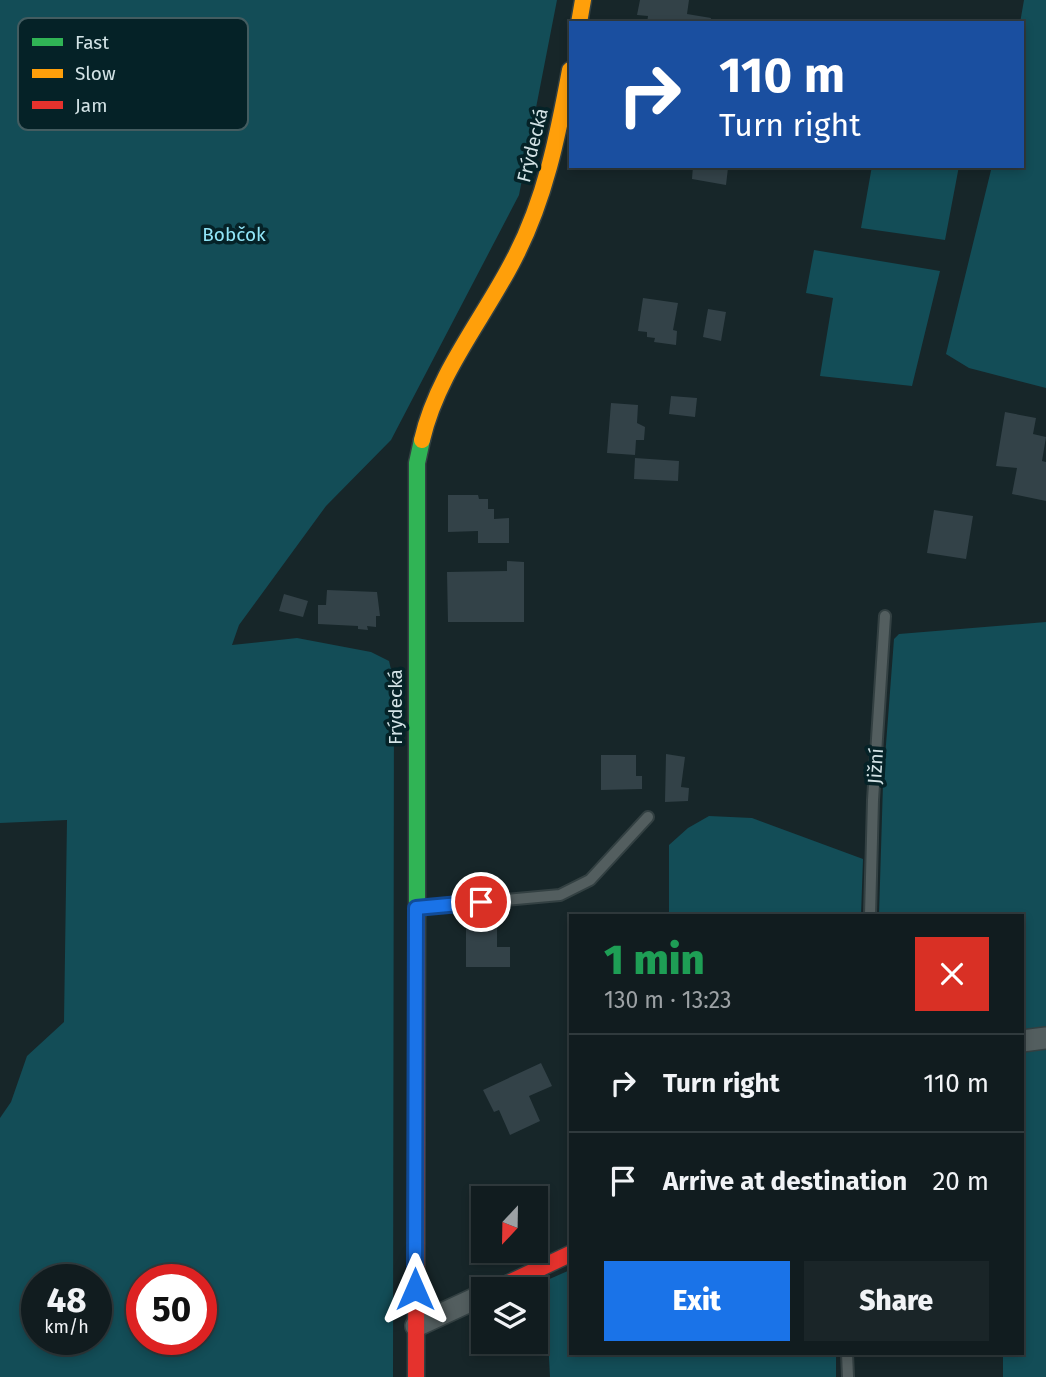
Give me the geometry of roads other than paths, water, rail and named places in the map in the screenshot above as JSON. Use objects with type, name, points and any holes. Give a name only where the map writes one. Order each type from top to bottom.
[{"type":"main road","points":[[579,21],[583,0]]},
{"type":"main road","name":"Frýdecká","points":[[416,1377],[415,502],[419,448],[436,395],[501,283],[532,221],[549,169],[569,75]]},
{"type":"main road","points":[[521,1277],[569,1254]]},
{"type":"street","points":[[1024,1041],[1046,1038]]},
{"type":"street","points":[[416,1326],[471,1301]]},
{"type":"lane","name":"Jižní","points":[[870,914],[873,800],[885,616]]},
{"type":"lane","points":[[416,908],[560,895],[590,880],[648,817]]},
{"type":"lane","points":[[848,1355],[848,1377]]},
{"type":"park label","name":"Bobčok","points":[[234,234]]}]
